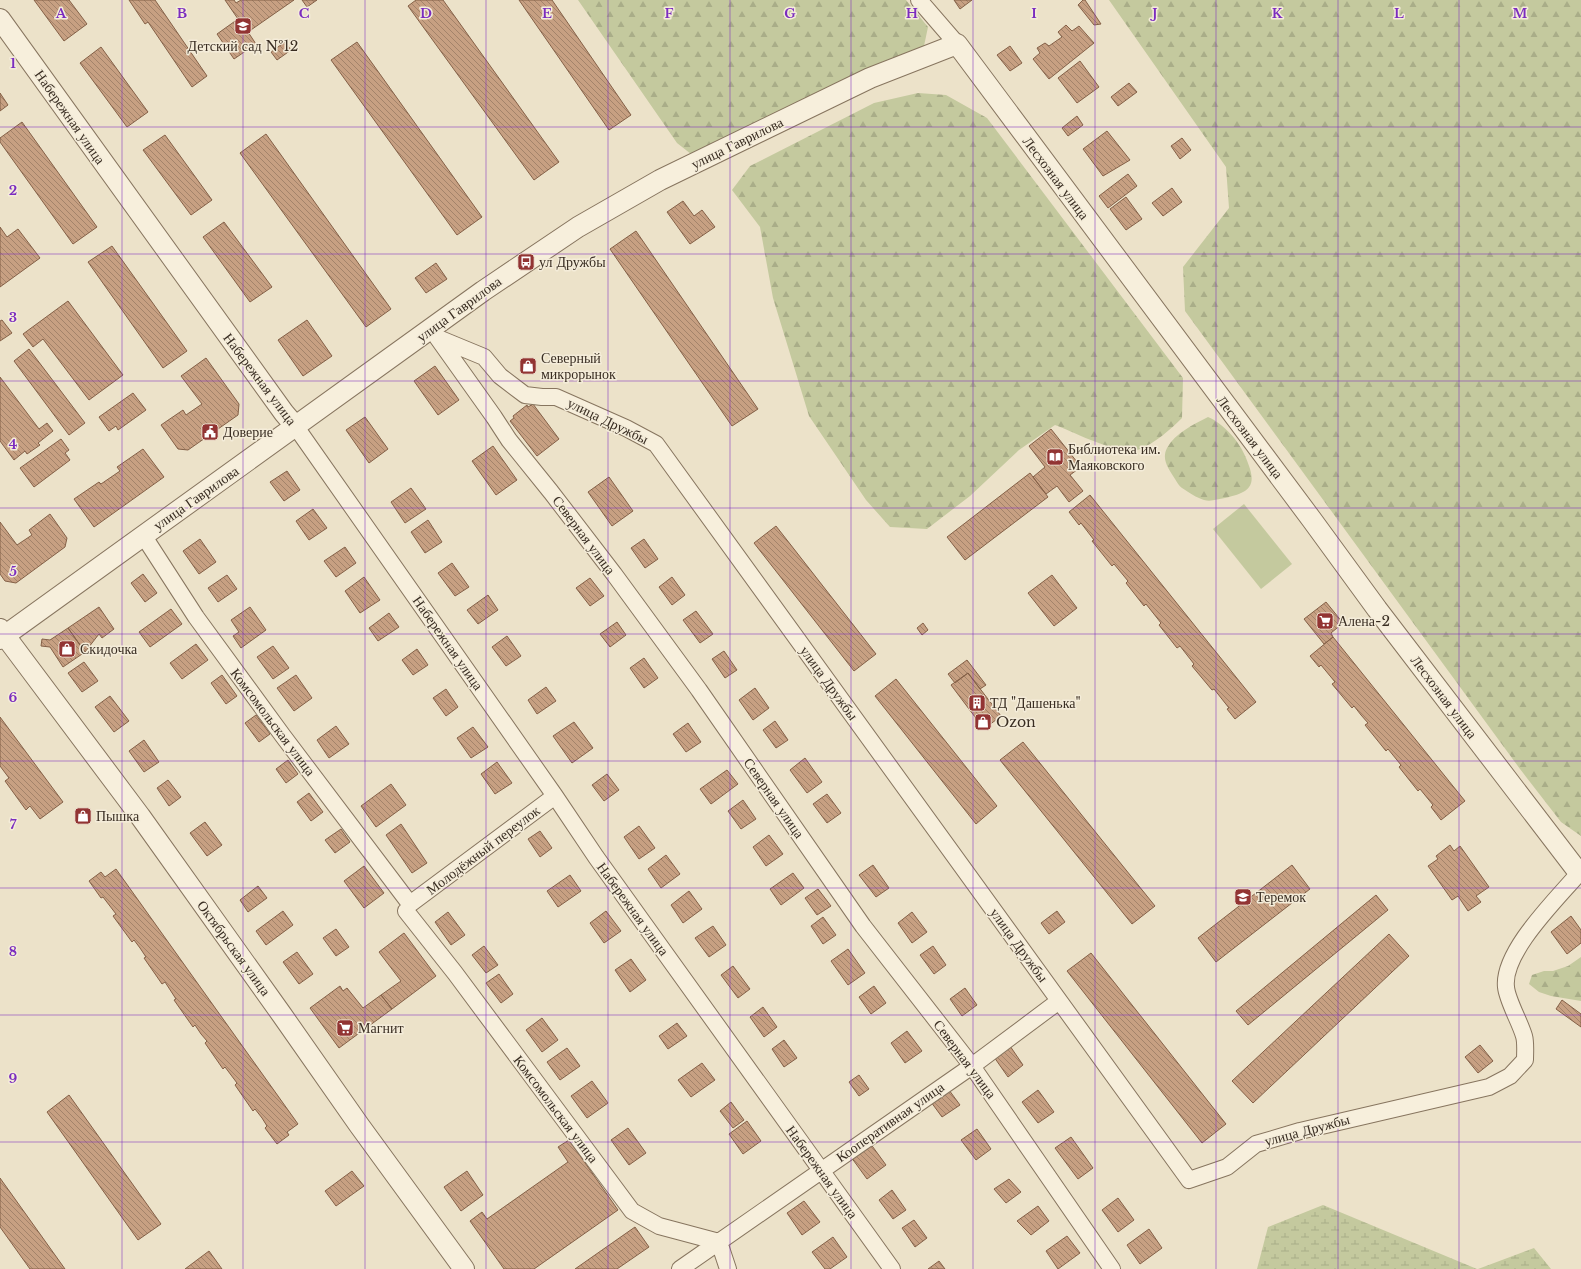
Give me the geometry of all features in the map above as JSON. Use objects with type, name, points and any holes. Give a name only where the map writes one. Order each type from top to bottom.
[{"type":"street","name":"Лесхозная улица","points":[[919,0],[957,44],[1377,609],[1580,873]]},
{"type":"street","name":"Набережная улица","points":[[0,19],[279,406],[296,427],[556,796],[596,857],[892,1269]]},
{"type":"street","name":"улица Гаврилова","points":[[2,634],[296,427],[435,333],[483,291],[572,231],[660,180],[870,78],[957,44]]},
{"type":"street","name":"улица Дружбы","points":[[435,333],[484,357],[500,376],[525,395],[556,397],[626,428],[656,444],[1189,1180],[1227,1167],[1256,1144],[1300,1130],[1489,1087],[1510,1076],[1525,1060],[1524,1037],[1506,987],[1507,970],[1526,935],[1580,873]]},
{"type":"street","name":"Северная улица","points":[[435,333],[509,440],[614,574],[699,690],[863,926],[972,1066],[1112,1269]]},
{"type":"street","name":"Комсомольская улица","points":[[143,535],[196,617],[455,973],[632,1211],[659,1226],[719,1242]]},
{"type":"street","name":"Октябрьская улица","points":[[2,634],[140,816],[464,1269]]},
{"type":"street","name":"Молодёжный переулок","points":[[408,908],[556,796]]},
{"type":"street","name":"Кооперативная улица","points":[[680,1269],[972,1066],[1059,1001]]},
{"type":"street","points":[[719,1242],[728,1269]]},
{"type":"green space","points":[[578,0],[906,0],[928,27],[924,46],[882,62],[691,154],[677,143]]},
{"type":"green space","points":[[1109,0],[1581,0],[1581,836],[1561,822],[1520,769],[1185,311],[1183,267],[1229,208],[1226,167]]},
{"type":"green space","points":[[918,93],[946,95],[987,118],[1183,378],[1182,418],[1168,431],[1151,443],[1140,449],[1132,451],[1121,450],[1098,443],[1055,425],[1019,450],[970,496],[927,529],[890,527],[866,500],[809,416],[773,298],[760,227],[732,190],[750,166],[874,103]]},
{"type":"green space","points":[[1208,417],[1225,428],[1240,446],[1249,467],[1252,480],[1247,490],[1242,493],[1209,501],[1198,498],[1182,488],[1168,468],[1165,460],[1165,452],[1175,438],[1196,423]]},
{"type":"green space","points":[[1244,504],[1292,564],[1261,589],[1213,529]]},
{"type":"green space","points":[[1581,957],[1581,1001],[1551,996],[1539,992],[1529,984],[1532,975],[1544,971],[1553,971],[1568,966]]},
{"type":"green space","points":[[1323,1205],[1477,1269],[1257,1269],[1268,1227]]},
{"type":"green space","points":[[1534,1248],[1551,1269],[1478,1269]]},
{"type":"building","points":[[34,0],[69,0],[87,24],[64,41]]},
{"type":"building","points":[[129,0],[155,0],[207,76],[192,87],[148,22],[145,24]]},
{"type":"building","name":"Детский сад №12","points":[[225,0],[234,0],[236,3],[241,0],[294,0],[248,32],[256,44],[234,59],[217,34],[238,19]]},
{"type":"building","name":"Детский сад №12","points":[[302,0],[317,0],[307,7]]},
{"type":"building","points":[[416,0],[443,0],[559,162],[534,180],[408,6]]},
{"type":"building","points":[[519,0],[552,0],[631,115],[609,130]]},
{"type":"building","points":[[954,0],[972,0],[960,9]]},
{"type":"building","points":[[1085,0],[1101,24],[1094,25],[1078,5]]},
{"type":"building","points":[[1066,25],[1072,31],[1079,26],[1094,43],[1049,79],[1033,59],[1040,53],[1037,48],[1045,43],[1049,46],[1062,37],[1058,32]]},
{"type":"building","points":[[285,42],[291,50],[277,60],[271,52]]},
{"type":"building","points":[[357,42],[482,217],[457,235],[331,60]]},
{"type":"building","points":[[1010,46],[1022,63],[1010,71],[997,55]]},
{"type":"building","points":[[101,47],[148,112],[127,127],[80,63]]},
{"type":"building","points":[[1080,61],[1099,87],[1077,103],[1058,78]]},
{"type":"building","points":[[1129,83],[1137,92],[1118,106],[1111,97]]},
{"type":"building","points":[[0,93],[8,105],[0,111]]},
{"type":"building","points":[[1077,116],[1083,125],[1068,136],[1062,128]]},
{"type":"building","points":[[22,122],[97,227],[73,244],[0,142],[0,138]]},
{"type":"building","points":[[1107,131],[1130,160],[1103,176],[1083,149]]},
{"type":"building","points":[[266,134],[391,309],[366,327],[240,153]]},
{"type":"building","points":[[165,135],[212,200],[191,215],[143,150]]},
{"type":"building","points":[[1182,138],[1191,150],[1180,159],[1171,146]]},
{"type":"building","points":[[1128,174],[1137,186],[1108,208],[1099,196]]},
{"type":"building","points":[[1172,188],[1182,202],[1163,216],[1152,203]]},
{"type":"building","points":[[1126,197],[1142,219],[1126,230],[1110,209]]},
{"type":"building","points":[[683,201],[694,216],[702,210],[715,227],[690,244],[667,212]]},
{"type":"building","points":[[224,222],[272,287],[250,302],[203,237]]},
{"type":"building","points":[[0,227],[7,237],[18,229],[40,258],[0,287]]},
{"type":"building","points":[[636,231],[758,409],[732,426],[610,249]]},
{"type":"building","points":[[112,246],[187,351],[163,368],[88,262]]},
{"type":"building","points":[[436,263],[447,279],[426,293],[415,278]]},
{"type":"building","points":[[68,301],[123,375],[89,400],[43,339],[33,347],[23,334]]},
{"type":"building","points":[[2,320],[12,333],[0,341],[0,321]]},
{"type":"building","points":[[307,320],[332,356],[303,376],[278,340]]},
{"type":"building","points":[[29,349],[85,423],[69,435],[14,361]]},
{"type":"building","points":[[206,358],[239,404],[238,415],[188,450],[178,449],[161,425],[183,410],[186,415],[202,404],[181,376]]},
{"type":"building","points":[[435,366],[459,400],[438,415],[414,381]]},
{"type":"building","points":[[0,377],[39,429],[47,423],[53,431],[38,443],[40,445],[27,454],[25,451],[14,460],[0,441]]},
{"type":"building","points":[[133,393],[146,410],[118,430],[116,426],[109,431],[99,417]]},
{"type":"building","points":[[533,404],[559,439],[537,456],[510,421],[514,418],[513,416],[527,405],[528,407]]},
{"type":"building","points":[[365,417],[388,449],[369,463],[346,430]]},
{"type":"building","name":"Библиотека им. Маяковского","points":[[1051,429],[1081,467],[1070,475],[1083,491],[1069,502],[1057,486],[1046,494],[1033,477],[1045,467],[1029,446]]},
{"type":"building","points":[[61,439],[69,450],[65,453],[70,460],[34,487],[20,468]]},
{"type":"building","points":[[493,446],[517,480],[496,495],[472,461]]},
{"type":"building","points":[[143,449],[164,477],[94,527],[74,499],[99,482],[101,484],[120,471],[117,467]]},
{"type":"building","points":[[287,471],[300,490],[284,501],[270,482]]},
{"type":"building","points":[[1030,473],[1048,497],[965,560],[947,537]]},
{"type":"building","points":[[609,477],[633,511],[612,526],[588,492]]},
{"type":"building","points":[[411,488],[426,509],[405,523],[391,502]]},
{"type":"building","points":[[1090,495],[1256,702],[1235,719],[1227,709],[1229,708],[1214,689],[1212,690],[1192,666],[1194,664],[1180,646],[1177,648],[1159,625],[1161,623],[1146,604],[1144,606],[1126,583],[1128,581],[1114,564],[1112,566],[1092,541],[1094,540],[1081,523],[1079,525],[1069,512]]},
{"type":"building","points":[[313,509],[327,528],[309,540],[296,521]]},
{"type":"building","points":[[50,514],[67,538],[65,547],[16,583],[5,581],[0,574],[0,522],[17,545],[32,535],[29,530]]},
{"type":"building","points":[[428,520],[442,542],[425,553],[411,532]]},
{"type":"building","points":[[776,526],[876,654],[854,671],[754,543]]},
{"type":"building","points":[[200,539],[216,562],[199,574],[183,551]]},
{"type":"building","points":[[644,539],[658,559],[645,568],[631,548]]},
{"type":"building","points":[[345,547],[356,563],[336,577],[324,561]]},
{"type":"building","points":[[452,563],[469,587],[455,596],[438,573]]},
{"type":"building","points":[[143,574],[157,593],[145,602],[131,583]]},
{"type":"building","points":[[227,575],[237,589],[218,602],[208,588]]},
{"type":"building","points":[[1052,575],[1077,608],[1054,626],[1028,593]]},
{"type":"building","points":[[364,577],[380,600],[360,613],[345,591]]},
{"type":"building","points":[[672,577],[685,595],[672,605],[659,587]]},
{"type":"building","points":[[590,578],[604,596],[590,606],[576,588]]},
{"type":"building","points":[[488,595],[498,610],[478,624],[467,610]]},
{"type":"building","points":[[1326,602],[1343,623],[1331,633],[1333,637],[1324,644],[1304,619]]},
{"type":"building","points":[[99,607],[114,629],[102,638],[99,634],[85,652],[68,628]]},
{"type":"building","points":[[250,607],[266,630],[241,648],[233,636],[239,632],[231,620]]},
{"type":"building","points":[[171,609],[182,624],[150,647],[139,632]]},
{"type":"building","points":[[696,611],[713,634],[700,643],[683,620]]},
{"type":"building","points":[[389,613],[399,627],[378,641],[369,628]]},
{"type":"building","points":[[617,622],[626,635],[610,647],[600,634]]},
{"type":"building","points":[[923,623],[928,630],[922,635],[917,628]]},
{"type":"building","name":"Скидочка","points":[[68,628],[85,652],[63,667],[50,647],[41,646],[42,639],[50,640]]},
{"type":"building","points":[[507,636],[521,656],[506,666],[492,647]]},
{"type":"building","points":[[1333,637],[1465,801],[1441,820],[1431,807],[1433,805],[1420,789],[1418,791],[1399,767],[1401,765],[1388,749],[1386,751],[1365,725],[1368,723],[1354,706],[1352,708],[1332,684],[1335,682],[1321,665],[1319,667],[1310,656]]},
{"type":"building","points":[[196,644],[208,660],[182,679],[170,663]]},
{"type":"building","points":[[273,646],[289,668],[273,679],[257,657]]},
{"type":"building","points":[[417,649],[428,665],[413,675],[402,660]]},
{"type":"building","points":[[724,651],[737,670],[725,678],[712,659]]},
{"type":"building","points":[[644,658],[658,678],[644,688],[630,668]]},
{"type":"building","points":[[967,660],[986,685],[980,689],[968,673],[955,683],[948,674]]},
{"type":"building","points":[[84,662],[98,681],[82,692],[68,673]]},
{"type":"building","name":"ТД \"Дашенька\"","points":[[968,673],[1001,716],[984,729],[951,685]]},
{"type":"building","points":[[222,675],[237,696],[226,704],[211,683]]},
{"type":"building","points":[[296,675],[312,698],[294,711],[277,688]]},
{"type":"building","points":[[896,679],[997,806],[976,824],[875,696]]},
{"type":"building","points":[[546,687],[556,701],[537,714],[528,700]]},
{"type":"building","points":[[755,688],[769,708],[753,720],[739,700]]},
{"type":"building","points":[[446,689],[458,707],[446,716],[433,698]]},
{"type":"building","points":[[110,696],[129,721],[114,732],[95,707]]},
{"type":"building","points":[[256,715],[270,734],[259,742],[245,723]]},
{"type":"building","points":[[0,717],[63,802],[40,819],[30,806],[26,810],[5,781],[9,778],[0,766]]},
{"type":"building","points":[[775,721],[788,740],[776,748],[763,730]]},
{"type":"building","points":[[574,722],[593,748],[572,763],[553,736]]},
{"type":"building","points":[[688,723],[701,742],[686,752],[673,734]]},
{"type":"building","points":[[336,726],[349,744],[329,758],[317,740]]},
{"type":"building","points":[[473,727],[488,747],[471,758],[457,738]]},
{"type":"building","points":[[144,740],[159,762],[144,772],[129,751]]},
{"type":"building","points":[[1023,742],[1155,906],[1132,924],[1000,760]]},
{"type":"building","points":[[805,758],[822,782],[807,793],[790,770]]},
{"type":"building","points":[[288,760],[298,774],[286,783],[276,769]]},
{"type":"building","points":[[497,762],[512,783],[495,794],[481,774]]},
{"type":"building","points":[[727,770],[738,784],[711,804],[700,789]]},
{"type":"building","points":[[607,774],[619,790],[604,801],[592,785]]},
{"type":"building","points":[[168,780],[181,797],[169,806],[157,788]]},
{"type":"building","points":[[391,784],[406,805],[376,827],[361,806]]},
{"type":"building","points":[[309,793],[323,812],[311,821],[297,802]]},
{"type":"building","points":[[827,794],[841,813],[827,823],[813,804]]},
{"type":"building","points":[[743,800],[756,819],[741,829],[728,811]]},
{"type":"building","points":[[205,822],[222,845],[207,856],[190,833]]},
{"type":"building","points":[[401,824],[427,863],[412,873],[386,835]]},
{"type":"building","points":[[639,826],[655,848],[639,859],[624,837]]},
{"type":"building","points":[[341,829],[350,842],[335,853],[325,840]]},
{"type":"building","points":[[540,831],[552,848],[540,857],[528,839]]},
{"type":"building","points":[[769,835],[783,854],[766,866],[753,847]]},
{"type":"building","points":[[1450,845],[1454,851],[1460,846],[1489,887],[1476,896],[1481,902],[1468,911],[1458,896],[1452,900],[1428,866],[1438,859],[1436,856]]},
{"type":"building","points":[[666,855],[680,874],[661,888],[648,869]]},
{"type":"building","points":[[873,865],[889,888],[876,897],[859,875]]},
{"type":"building","points":[[1292,865],[1310,889],[1216,962],[1198,938]]},
{"type":"building","points":[[364,866],[384,893],[364,908],[344,881]]},
{"type":"building","points":[[116,869],[298,1124],[287,1132],[289,1135],[277,1144],[265,1128],[267,1126],[262,1118],[255,1109],[253,1111],[235,1085],[237,1083],[225,1067],[223,1069],[205,1043],[207,1041],[195,1025],[193,1027],[174,1000],[176,999],[165,982],[162,984],[144,958],[146,957],[140,948],[134,940],[132,942],[113,916],[116,914],[103,897],[101,898],[89,881],[101,872],[105,877]]},
{"type":"building","points":[[793,873],[804,888],[781,905],[770,889]]},
{"type":"building","points":[[570,875],[581,891],[558,907],[547,891]]},
{"type":"building","points":[[258,886],[267,898],[248,912],[240,900]]},
{"type":"building","points":[[818,889],[831,906],[817,915],[805,898]]},
{"type":"building","points":[[689,891],[702,909],[683,923],[671,905]]},
{"type":"building","points":[[1376,895],[1388,910],[1248,1025],[1236,1011]]},
{"type":"building","points":[[283,911],[293,925],[266,945],[256,931]]},
{"type":"building","points":[[606,911],[621,931],[604,943],[590,923]]},
{"type":"building","points":[[1057,911],[1065,922],[1049,934],[1041,923]]},
{"type":"building","points":[[448,912],[465,935],[451,945],[435,922]]},
{"type":"building","points":[[912,912],[927,932],[912,943],[898,923]]},
{"type":"building","points":[[1571,916],[1581,930],[1581,943],[1567,954],[1551,932]]},
{"type":"building","points":[[823,917],[836,935],[823,944],[811,926]]},
{"type":"building","points":[[713,926],[726,945],[709,957],[695,938]]},
{"type":"building","points":[[336,929],[349,947],[336,956],[323,938]]},
{"type":"building","points":[[404,933],[436,976],[392,1009],[381,995],[401,981],[379,952]]},
{"type":"building","points":[[1389,934],[1409,956],[1253,1103],[1232,1081]]},
{"type":"building","points":[[484,946],[498,965],[486,973],[472,955]]},
{"type":"building","points":[[933,946],[946,965],[934,974],[920,955]]},
{"type":"building","points":[[848,949],[865,973],[848,985],[831,961]]},
{"type":"building","points":[[297,952],[313,974],[299,984],[283,962]]},
{"type":"building","points":[[1091,953],[1226,1124],[1202,1143],[1067,971]]},
{"type":"building","points":[[631,959],[646,980],[630,992],[615,970]]},
{"type":"building","points":[[733,966],[750,989],[738,998],[721,975]]},
{"type":"building","points":[[499,974],[513,994],[501,1003],[486,983]]},
{"type":"building","name":"Магнит","points":[[340,986],[343,991],[347,988],[363,1008],[381,995],[392,1009],[339,1048],[310,1008]]},
{"type":"building","points":[[874,986],[886,1003],[871,1014],[859,997]]},
{"type":"building","points":[[965,988],[977,1005],[962,1016],[950,999]]},
{"type":"building","points":[[1562,1000],[1581,1014],[1581,1027],[1556,1009]]},
{"type":"building","points":[[763,1007],[777,1027],[764,1037],[750,1017]]},
{"type":"building","points":[[542,1018],[558,1040],[542,1052],[526,1030]]},
{"type":"building","points":[[677,1023],[687,1036],[668,1049],[659,1036]]},
{"type":"building","points":[[907,1031],[922,1051],[905,1063],[891,1043]]},
{"type":"building","points":[[784,1040],[797,1058],[784,1067],[772,1049]]},
{"type":"building","points":[[1480,1045],[1493,1061],[1478,1073],[1465,1057]]},
{"type":"building","points":[[1010,1046],[1023,1065],[1008,1077],[994,1057]]},
{"type":"building","points":[[567,1048],[580,1066],[560,1080],[547,1062]]},
{"type":"building","points":[[702,1063],[715,1080],[691,1097],[678,1080]]},
{"type":"building","points":[[859,1075],[869,1089],[859,1096],[849,1082]]},
{"type":"building","points":[[592,1081],[608,1103],[587,1118],[571,1096]]},
{"type":"building","points":[[949,1090],[960,1105],[942,1117],[931,1102]]},
{"type":"building","points":[[1038,1090],[1054,1112],[1038,1123],[1022,1102]]},
{"type":"building","points":[[69,1095],[161,1224],[138,1240],[47,1112]]},
{"type":"building","points":[[731,1102],[744,1120],[733,1128],[720,1111]]},
{"type":"building","points":[[747,1121],[761,1141],[743,1154],[729,1134]]},
{"type":"building","points":[[628,1128],[646,1153],[629,1165],[611,1140]]},
{"type":"building","points":[[977,1129],[991,1149],[976,1160],[961,1140]]},
{"type":"building","points":[[1071,1137],[1093,1168],[1078,1179],[1055,1148]]},
{"type":"building","points":[[569,1140],[618,1210],[534,1269],[504,1269],[470,1221],[482,1212],[487,1219],[568,1162],[558,1147]]},
{"type":"building","points":[[870,1143],[886,1165],[867,1179],[851,1157]]},
{"type":"building","points":[[352,1171],[364,1186],[336,1206],[325,1191]]},
{"type":"building","points":[[467,1171],[483,1195],[461,1211],[444,1187]]},
{"type":"building","points":[[0,1178],[65,1269],[30,1269],[0,1227]]},
{"type":"building","points":[[1009,1179],[1021,1192],[1006,1203],[994,1189]]},
{"type":"building","points":[[892,1190],[906,1210],[893,1219],[879,1200]]},
{"type":"building","points":[[1118,1198],[1134,1220],[1118,1232],[1102,1210]]},
{"type":"building","points":[[804,1201],[820,1222],[802,1235],[787,1213]]},
{"type":"building","points":[[1038,1206],[1049,1221],[1031,1235],[1017,1221]]},
{"type":"building","points":[[914,1220],[927,1238],[915,1247],[902,1228]]},
{"type":"building","points":[[635,1227],[649,1247],[617,1269],[575,1269]]},
{"type":"building","points":[[1149,1229],[1162,1248],[1140,1264],[1127,1245]]},
{"type":"building","points":[[1067,1236],[1080,1253],[1058,1269],[1046,1251]]},
{"type":"building","points":[[833,1237],[847,1257],[830,1269],[825,1269],[812,1252]]},
{"type":"building","points":[[209,1251],[222,1269],[185,1269]]},
{"type":"building","points":[[939,1261],[945,1269],[928,1269]]},
{"type":"place","name":"Детский сад №12","points":[[243,26]]},
{"type":"place","name":"ул Дружбы","points":[[526,262]]},
{"type":"place","name":"Северный микрорынок","points":[[528,366]]},
{"type":"place","name":"Доверие","points":[[210,432]]},
{"type":"place","name":"Библиотека им. Маяковского","points":[[1055,457]]},
{"type":"place","name":"Алена-2","points":[[1325,621]]},
{"type":"place","name":"Скидочка","points":[[67,649]]},
{"type":"place","name":"ТД \"Дашенька\"","points":[[977,703]]},
{"type":"place","name":"Ozon","points":[[983,722]]},
{"type":"place","name":"Пышка","points":[[83,816]]},
{"type":"place","name":"Теремок","points":[[1243,897]]},
{"type":"place","name":"Магнит","points":[[345,1028]]}]
